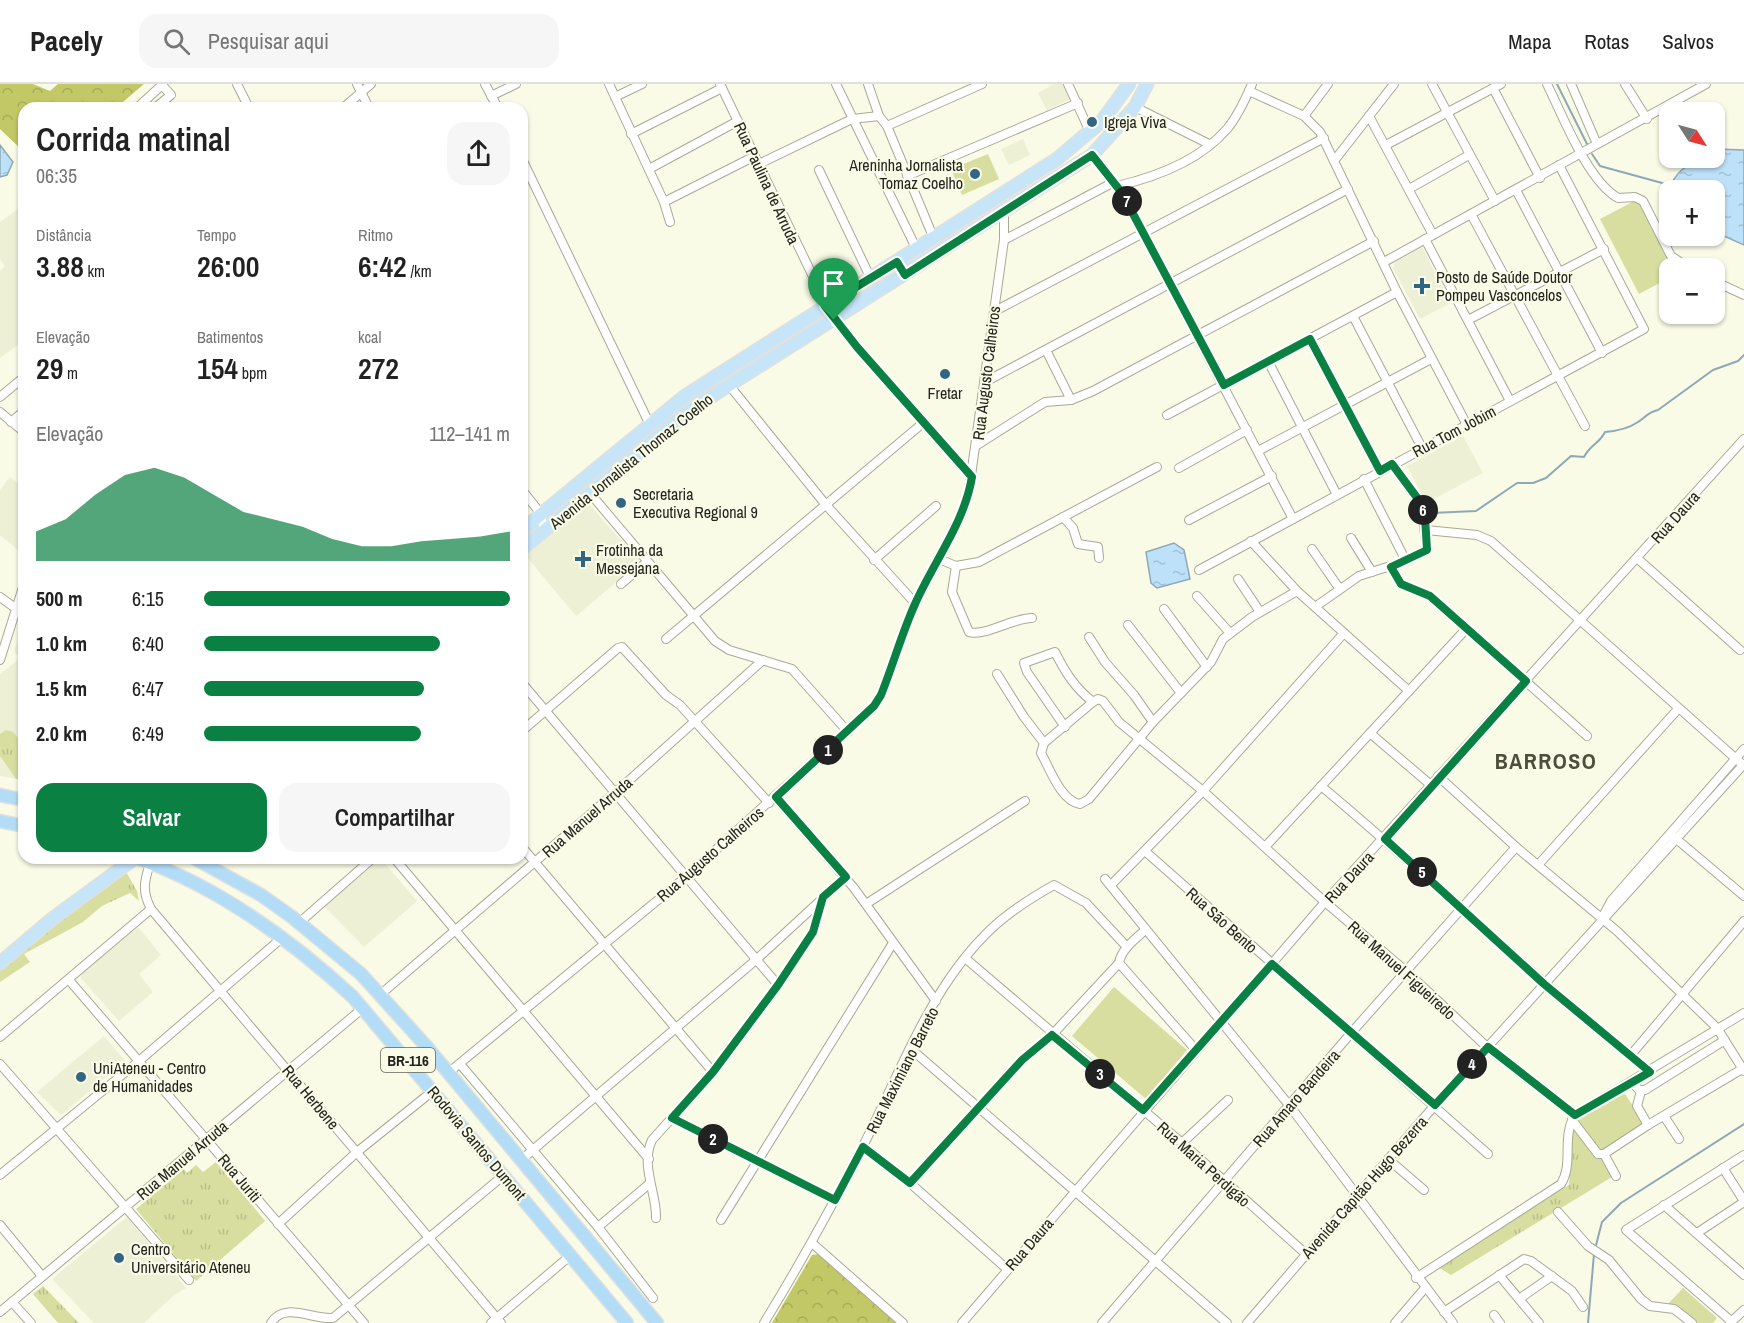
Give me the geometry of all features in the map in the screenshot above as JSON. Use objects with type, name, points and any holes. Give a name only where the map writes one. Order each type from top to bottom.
[{"type":"highway","points":[[0,795],[18,799]]},
{"type":"highway","points":[[0,820],[18,824]]},
{"type":"highway","name":"Rodovia Santos Dumont","points":[[152,864],[232,904],[283,937],[323,969],[363,1008],[434,1090],[627,1323]]},
{"type":"highway","name":"Rodovia Santos Dumont","points":[[207,864],[261,895],[300,922],[354,967],[381,994],[657,1323]]},
{"type":"main road","name":"Avenida Jornalista Thomaz Coelho","points":[[528,544],[693,408],[1004,213],[1092,155],[1135,107],[1147,84]]},
{"type":"main road","name":"Avenida Jornalista Thomaz Coelho","points":[[528,525],[685,396],[1057,159],[1090,132],[1124,86]]},
{"type":"main road","points":[[897,262],[905,275]]},
{"type":"main road","points":[[685,396],[693,408]]},
{"type":"main road","points":[[636,436],[645,447]]},
{"type":"main road","points":[[0,963],[16,947],[119,864]]},
{"type":"main road","points":[[0,954],[96,883],[126,864]]},
{"type":"street","points":[[143,102],[162,84],[171,94],[162,102]]},
{"type":"street","points":[[237,84],[246,102]]},
{"type":"street","points":[[357,84],[366,102]]},
{"type":"street","points":[[351,102],[371,84]]},
{"type":"street","points":[[485,84],[494,102]]},
{"type":"street","points":[[491,96],[516,84]]},
{"type":"street","points":[[609,84],[664,202],[670,222]]},
{"type":"street","points":[[615,97],[642,84]]},
{"type":"street","points":[[836,84],[917,250]]},
{"type":"street","points":[[868,84],[879,116],[887,126],[934,239]]},
{"type":"street","points":[[887,126],[982,84]]},
{"type":"street","points":[[1068,84],[1090,132]]},
{"type":"street","points":[[1304,116],[1328,84]]},
{"type":"street","points":[[1334,161],[1394,84]]},
{"type":"street","points":[[1432,84],[1495,201]]},
{"type":"street","points":[[1386,145],[1500,84]]},
{"type":"street","points":[[1547,84],[1581,152],[1612,195],[1618,198],[1635,197],[1643,201],[1674,258]]},
{"type":"street","points":[[1571,84],[1597,144]]},
{"type":"street","points":[[1625,84],[1647,119]]},
{"type":"street","points":[[1384,262],[1540,178],[1581,152],[1647,119],[1706,84]]},
{"type":"street","points":[[631,134],[721,86]]},
{"type":"street","name":"Rua Paulina de Arruda","points":[[721,86],[825,306],[834,320],[972,477]]},
{"type":"street","points":[[1004,240],[1116,184],[1145,179],[1209,144],[1227,128],[1251,87],[1304,116],[1324,138],[1397,292],[1467,425]]},
{"type":"street","points":[[1492,88],[1540,178]]},
{"type":"street","points":[[907,176],[1078,103]]},
{"type":"street","points":[[1135,107],[1209,144]]},
{"type":"street","points":[[759,164],[852,119],[879,116]]},
{"type":"street","points":[[1369,116],[1409,189],[1468,320],[1510,401]]},
{"type":"street","points":[[649,169],[738,121]]},
{"type":"street","points":[[994,311],[1324,138]]},
{"type":"street","points":[[1092,155],[1116,184],[1172,284],[1293,519]]},
{"type":"street","points":[[1409,189],[1469,155]]},
{"type":"street","points":[[664,202],[755,156]]},
{"type":"street","points":[[1468,320],[1604,249],[1559,165]]},
{"type":"street","points":[[819,170],[871,279]]},
{"type":"street","points":[[528,171],[650,425]]},
{"type":"street","points":[[985,382],[1348,189]]},
{"type":"street","points":[[1516,190],[1602,353]]},
{"type":"street","name":"Rua Augusto Calheiros","points":[[448,1073],[687,876],[848,732],[881,695],[915,603],[960,519],[972,477],[1004,240],[1004,213]]},
{"type":"street","points":[[1471,214],[1585,426]]},
{"type":"street","points":[[977,445],[1045,402],[1068,400],[1197,335],[1374,241]]},
{"type":"street","name":"Rua Tom Jobim","points":[[1199,570],[1336,494],[1641,332],[1645,327],[1604,249]]},
{"type":"street","points":[[1725,286],[1744,295]]},
{"type":"street","points":[[1167,416],[1397,292]]},
{"type":"street","points":[[1353,316],[1422,448]]},
{"type":"street","points":[[1310,339],[1380,471]]},
{"type":"street","points":[[1046,350],[1068,400]]},
{"type":"street","points":[[1258,451],[1431,359]]},
{"type":"street","points":[[1268,361],[1336,494]]},
{"type":"street","points":[[0,398],[18,382]]},
{"type":"street","points":[[729,385],[826,505],[915,603]]},
{"type":"street","points":[[0,412],[18,427]]},
{"type":"street","points":[[11,422],[18,416]]},
{"type":"street","points":[[666,639],[923,423]]},
{"type":"street","points":[[1179,468],[1248,430]]},
{"type":"street","name":"Rua Daura","points":[[962,1323],[1143,1110],[1325,902],[1385,839],[1432,786],[1438,776],[1638,559],[1744,439]]},
{"type":"street","points":[[1315,607],[1359,576],[1391,567],[1427,550],[1421,503],[1392,464]]},
{"type":"street","points":[[939,558],[956,566],[979,562],[1157,466]]},
{"type":"street","points":[[1189,520],[1272,476]]},
{"type":"street","points":[[1364,479],[1406,561]]},
{"type":"street","points":[[590,492],[647,562],[721,646],[792,669],[848,732]]},
{"type":"street","points":[[528,498],[541,514],[544,530]]},
{"type":"street","points":[[874,560],[936,506]]},
{"type":"street","points":[[1063,517],[1073,528],[1078,544],[1098,547],[1099,558]]},
{"type":"street","points":[[1426,530],[1486,538],[1744,765]]},
{"type":"street","points":[[1351,538],[1372,572]]},
{"type":"street","points":[[1251,542],[1298,591],[1409,691]]},
{"type":"street","points":[[1312,549],[1339,588]]},
{"type":"street","points":[[1638,559],[1740,650]]},
{"type":"street","points":[[621,584],[647,562]]},
{"type":"street","points":[[956,566],[952,592],[969,632],[976,633],[1011,621],[1032,618]]},
{"type":"street","points":[[1391,567],[1401,584],[1430,596],[1587,736]]},
{"type":"street","points":[[1238,579],[1260,612]]},
{"type":"street","points":[[1065,727],[1024,663],[1055,652],[1070,679],[1094,702],[1065,727],[1044,743],[1041,753],[1067,797],[1078,804],[1089,799],[1153,722],[1207,667],[1230,633],[1260,612],[1298,591]]},
{"type":"street","points":[[1197,596],[1230,633]]},
{"type":"street","points":[[0,597],[18,610],[1,655]]},
{"type":"street","points":[[1164,609],[1207,667]]},
{"type":"street","points":[[1128,625],[1181,693]]},
{"type":"street","points":[[1265,848],[1467,628]]},
{"type":"street","points":[[1344,633],[1146,852],[1108,882],[1289,1105],[1416,1278],[1453,1323]]},
{"type":"street","points":[[1089,637],[1105,662],[1134,695],[1153,722]]},
{"type":"street","points":[[528,726],[618,648],[625,649],[666,695],[696,722],[846,877],[936,1001]]},
{"type":"street","name":"Rua Manuel Arruda","points":[[381,994],[615,793],[763,660]]},
{"type":"street","points":[[997,674],[1024,717],[1044,743]]},
{"type":"street","points":[[528,690],[778,985]]},
{"type":"street","name":"Rua Manuel Figueiredo","points":[[1094,702],[1098,699],[1103,701],[1124,726],[1203,791],[1488,1047],[1574,1118],[1592,1150],[1598,1154],[1604,1154]]},
{"type":"street","points":[[1538,865],[1678,709]]},
{"type":"street","points":[[1370,733],[1432,786]]},
{"type":"street","name":"Avenida Capitão Hugo Bezerra","points":[[1247,1323],[1356,1195],[1602,918],[1611,901],[1744,749]]},
{"type":"street","name":"Avenida Capitão Hugo Bezerra","points":[[1602,918],[1612,912],[1744,765]]},
{"type":"street","points":[[1438,776],[1516,848],[1602,918],[1717,1028],[1743,1070],[1648,1125],[1604,1154],[1616,1176]]},
{"type":"street","points":[[1321,786],[1385,839],[1544,984],[1650,1072]]},
{"type":"street","points":[[866,904],[1025,801]]},
{"type":"street","points":[[1670,832],[1743,891]]},
{"type":"street","name":"Rua Amaro Bandeira","points":[[1102,1323],[1352,1032],[1516,848]]},
{"type":"street","name":"Rua São Bento","points":[[1146,852],[1488,1154]]},
{"type":"street","points":[[528,854],[713,1072]]},
{"type":"street","name":"Rua Herbene","points":[[150,864],[144,885],[144,897],[152,909],[497,1321]]},
{"type":"street","points":[[300,922],[366,864]]},
{"type":"street","points":[[399,864],[649,1159]]},
{"type":"street","points":[[521,1160],[758,959],[846,877]]},
{"type":"street","name":"Rua Maximiano Barreto","points":[[764,1323],[835,1200],[936,1001],[964,958],[990,930],[1053,885],[1086,903],[1127,947]]},
{"type":"street","points":[[656,1218],[656,1206],[650,1184],[649,1159],[652,1140],[713,1072],[778,985],[813,932],[823,897]]},
{"type":"street","points":[[0,1037],[152,909]]},
{"type":"street","points":[[1630,1056],[1744,921]]},
{"type":"street","points":[[910,1183],[1035,1047],[1052,1035],[1119,963],[1127,947],[1145,930]]},
{"type":"street","points":[[0,1175],[139,1061],[283,937]]},
{"type":"street","points":[[721,1220],[893,943]]},
{"type":"street","name":"Rua Maria Perdigão","points":[[964,958],[1182,1143],[1306,1254]]},
{"type":"street","points":[[1119,963],[1196,1050]]},
{"type":"street","name":"Rua Juriti","points":[[69,980],[364,1323]]},
{"type":"street","name":"Rua Manuel Arruda","points":[[0,1312],[363,1008]]},
{"type":"street","points":[[1416,1278],[1561,1184],[1565,1174],[1567,1134],[1574,1118],[1743,1014]]},
{"type":"street","points":[[1648,1125],[1637,1106],[1641,1091],[1725,1040]]},
{"type":"street","points":[[911,1049],[1227,1323]]},
{"type":"street","points":[[0,1064],[189,1280]]},
{"type":"street","points":[[460,1064],[598,1227],[653,1298]]},
{"type":"street","points":[[1632,1082],[1641,1091]]},
{"type":"street","points":[[278,1224],[357,1152],[434,1090]]},
{"type":"street","points":[[1182,1143],[1228,1100]]},
{"type":"street","points":[[1665,1116],[1679,1139]]},
{"type":"street","points":[[672,1118],[835,1200]]},
{"type":"street","points":[[863,1147],[910,1183],[1007,1269]]},
{"type":"street","points":[[1744,1155],[1626,1230],[1730,1322],[1744,1310]]},
{"type":"street","points":[[1388,1159],[1424,1190]]},
{"type":"street","points":[[1697,1233],[1744,1201],[1723,1168]]},
{"type":"street","points":[[271,1323],[278,1314],[285,1312],[318,1318],[333,1318],[504,1175]]},
{"type":"street","points":[[598,1227],[650,1184]]},
{"type":"street","points":[[1664,1205],[1744,1275]]},
{"type":"street","points":[[1558,1212],[1595,1250],[1609,1260],[1634,1291],[1650,1306],[1674,1308],[1692,1323]]},
{"type":"street","points":[[0,1226],[42,1276]]},
{"type":"street","points":[[812,1243],[903,1323]]},
{"type":"street","points":[[497,1321],[571,1255]]},
{"type":"street","points":[[1444,1312],[1524,1259],[1532,1261],[1572,1292],[1583,1307]]},
{"type":"street","points":[[1500,1275],[1539,1323]]},
{"type":"street","points":[[1519,1299],[1552,1276]]},
{"type":"street","points":[[1395,1323],[1425,1288]]},
{"type":"street","points":[[12,1302],[31,1323]]},
{"type":"street","points":[[1494,1315],[1500,1323]]},
{"type":"shaded area","points":[[1054,84],[1063,84],[1071,99],[1047,110],[1038,93]]},
{"type":"shaded area","points":[[1023,139],[1030,155],[1009,165],[1001,149]]},
{"type":"shaded area","points":[[18,209],[18,344],[0,358],[0,271],[5,266],[0,259],[0,222]]},
{"type":"shaded area","name":"Posto de Saúde Doutor Pompeu Vasconcelos","points":[[1422,247],[1451,303],[1420,319],[1393,268],[1395,262]]},
{"type":"shaded area","points":[[1463,436],[1483,473],[1426,503],[1407,466]]},
{"type":"shaded area","points":[[10,477],[18,483],[18,550],[0,535],[0,490]]},
{"type":"shaded area","name":"Frotinha da Messejana","points":[[588,503],[640,562],[576,616],[528,558],[528,554]]},
{"type":"shaded area","points":[[18,639],[18,656],[14,651]]},
{"type":"shaded area","points":[[18,656],[18,779],[0,776],[0,674],[17,661]]},
{"type":"shaded area","points":[[375,864],[385,864],[417,901],[364,947],[324,906]]},
{"type":"shaded area","points":[[138,927],[161,955],[139,974],[153,992],[119,1021],[81,978],[81,974]]},
{"type":"shaded area","name":"UniAteneu - Centro de Humanidades","points":[[104,1036],[125,1061],[61,1115],[37,1092]]},
{"type":"shaded area","name":"Centro Universitário Ateneu","points":[[127,1217],[186,1288],[173,1296],[144,1323],[94,1323],[52,1279]]},
{"type":"green space","points":[[0,84],[33,84],[50,91],[58,84],[144,84],[123,102],[18,102],[18,146],[0,129]]},
{"type":"green space","name":"Areninha Jornalista Tomaz Coelho","points":[[988,154],[999,179],[962,195],[951,169]]},
{"type":"green space","points":[[1638,199],[1659,239],[1659,246],[1663,246],[1669,258],[1659,258],[1659,283],[1639,294],[1600,219]]},
{"type":"green space","points":[[6,730],[13,732],[18,738],[18,779],[0,756],[0,734]]},
{"type":"green space","points":[[125,870],[137,891],[139,901],[130,893],[102,906],[83,922],[24,954],[30,962],[0,982],[0,968],[29,941]]},
{"type":"green space","points":[[1114,987],[1187,1050],[1146,1099],[1072,1036]]},
{"type":"green space","points":[[1623,1091],[1645,1124],[1600,1153],[1612,1177],[1451,1275],[1438,1267],[1569,1185],[1572,1129],[1579,1119]]},
{"type":"green space","points":[[1623,1094],[1642,1125],[1600,1149],[1581,1119]]},
{"type":"green space","points":[[1600,1161],[1608,1175],[1586,1188],[1578,1175]]},
{"type":"green space","points":[[216,1162],[265,1221],[196,1281],[136,1209],[184,1169],[187,1173],[196,1165],[203,1172]]},
{"type":"green space","points":[[819,1254],[901,1323],[772,1323],[812,1255]]},
{"type":"green space","points":[[43,1286],[79,1323],[58,1323],[33,1294]]},
{"type":"green space","points":[[1683,1288],[1717,1318],[1713,1323],[1688,1323],[1667,1305]]},
{"type":"water","points":[[0,145],[13,162],[7,175],[0,177]]},
{"type":"water","points":[[1725,149],[1744,150],[1744,245],[1725,236],[1725,180],[1674,180],[1683,169],[1725,168]]},
{"type":"water","points":[[1174,543],[1184,550],[1190,579],[1157,588],[1151,583],[1146,552]]},
{"type":"waterway","points":[[1557,84],[1588,146]]},
{"type":"waterway","points":[[1592,154],[1600,166],[1659,182]]},
{"type":"waterway","points":[[1431,513],[1476,511],[1517,483],[1533,483],[1546,478],[1571,456],[1584,457],[1605,432],[1634,424],[1649,413],[1658,410],[1713,370],[1738,361],[1744,355]]},
{"type":"waterway","points":[[1595,1249],[1602,1222],[1621,1203],[1744,1124]]},
{"type":"waterway","points":[[1588,1323],[1594,1254]]},
{"type":"place","name":"Igreja Viva","points":[[1092,122]]},
{"type":"place","name":"Areninha Jornalista Tomaz Coelho","points":[[975,174]]},
{"type":"place","name":"Posto de Saúde Doutor Pompeu Vasconcelos","points":[[1422,286]]},
{"type":"place","name":"Fretar","points":[[945,374]]},
{"type":"place","name":"Secretaria Executiva Regional 9","points":[[621,503]]},
{"type":"place","name":"Frotinha da Messejana","points":[[583,559]]},
{"type":"place","name":"UniAteneu - Centro de Humanidades","points":[[81,1077]]},
{"type":"place","name":"Centro Universitário Ateneu","points":[[119,1258]]},
{"type":"district","name":"BARROSO","points":[[1546,761]]},
{"type":"route","points":[[1092,155],[1122,193],[1224,385],[1310,339],[1380,471],[1392,464],[1423,508],[1427,550],[1425,553],[1391,567],[1397,580],[1412,590],[1430,596],[1451,617],[1467,628],[1526,681],[1438,776],[1432,786],[1385,839],[1544,984],[1650,1072],[1575,1115],[1488,1047],[1435,1105],[1272,964],[1143,1110],[1052,1035],[1035,1047],[998,1085],[910,1183],[863,1147],[835,1200],[672,1118],[713,1072],[753,1020],[813,932],[818,922],[823,897],[846,877],[776,797],[874,706],[887,680],[915,603],[960,519],[968,497],[972,477],[834,320],[825,306],[897,262],[905,275],[1092,155]]}]
